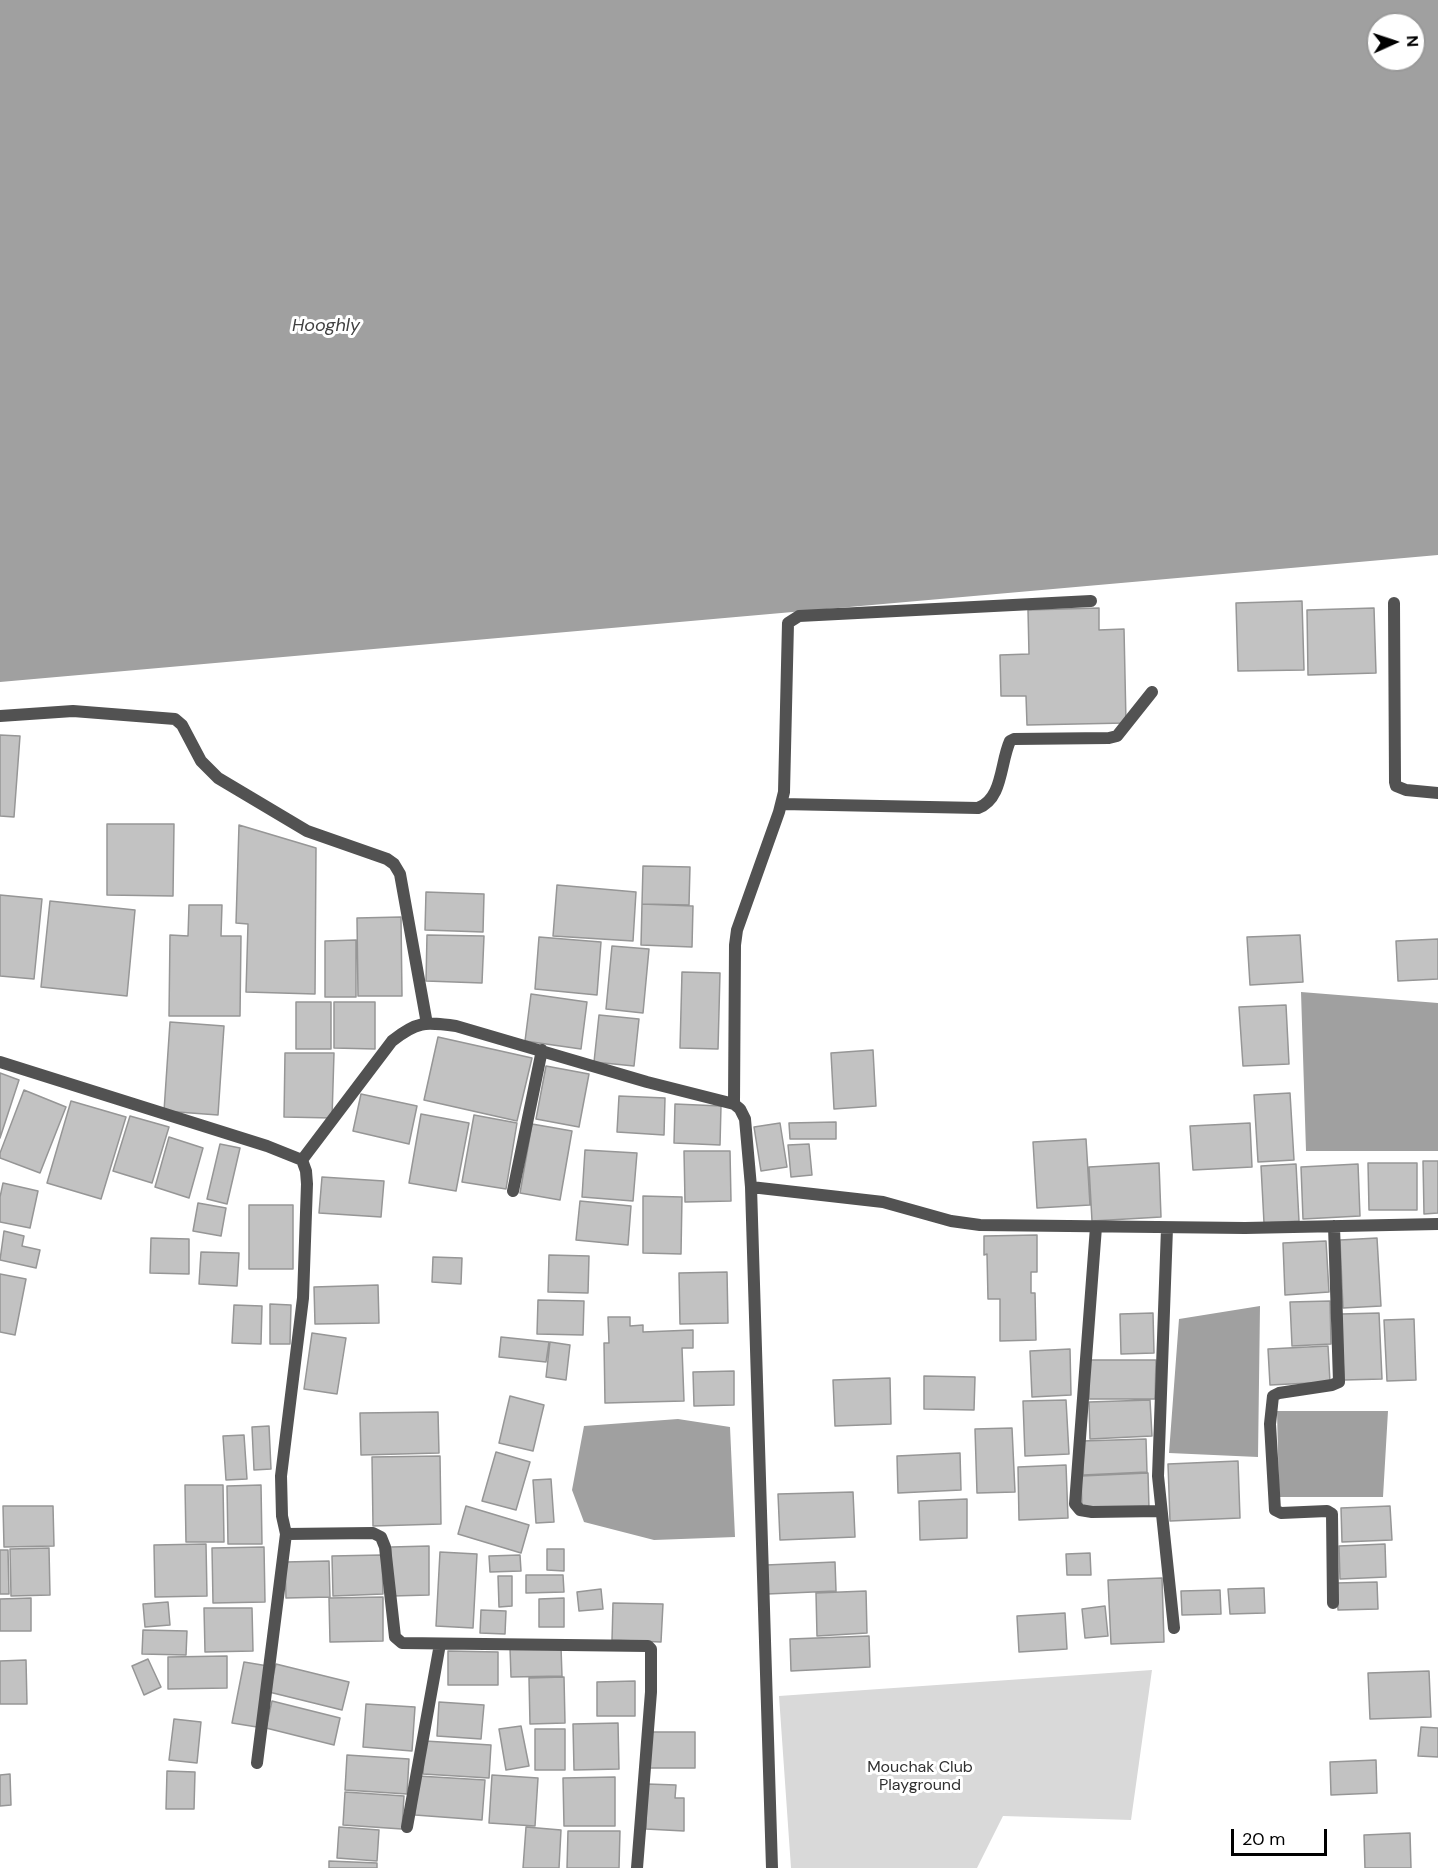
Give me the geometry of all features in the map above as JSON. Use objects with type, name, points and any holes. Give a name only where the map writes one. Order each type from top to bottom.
[{"type":"street","points":[[734,1104],[734,960],[737,930],[782,804],[786,628],[791,619],[799,616],[1091,602]]},
{"type":"street","points":[[1394,603],[1395,782],[1396,786],[1406,790],[1438,793]]},
{"type":"street","points":[[782,804],[978,808],[986,806],[994,796],[1010,741],[1014,739],[1117,736],[1152,692]]},
{"type":"street","points":[[0,716],[73,711],[175,719],[182,725],[201,761],[218,778],[307,831],[387,859],[394,864],[400,874],[427,1024]]},
{"type":"street","points":[[302,1160],[392,1041],[408,1028],[427,1024],[456,1026],[647,1082],[734,1104],[740,1109],[745,1119],[751,1186],[772,1868]]},
{"type":"street","points":[[513,1191],[542,1050]]},
{"type":"street","points":[[0,1062],[267,1146],[302,1160],[307,1184],[303,1298],[281,1476],[282,1516],[286,1534],[257,1763]]},
{"type":"street","points":[[751,1186],[883,1202],[967,1224],[1167,1228],[1438,1224]]},
{"type":"street","points":[[1333,1602],[1332,1514],[1327,1511],[1281,1513],[1275,1510],[1270,1407],[1273,1396],[1279,1393],[1339,1382],[1334,1226]]},
{"type":"street","points":[[1096,1227],[1075,1504],[1080,1510],[1092,1512],[1160,1511]]},
{"type":"street","points":[[1167,1228],[1158,1476],[1174,1628]]},
{"type":"street","points":[[286,1534],[373,1533],[381,1537],[385,1547],[395,1637],[402,1643],[642,1645],[651,1649],[651,1692],[637,1868]]},
{"type":"street","points":[[408,1827],[440,1644]]},
{"type":"green space","name":"Mouchak Club Playground","points":[[1152,1670],[1131,1820],[1003,1816],[977,1868],[791,1868],[779,1696]]},
{"type":"water","name":"Hooghly","points":[[0,0],[1438,0],[1438,555],[0,682]]},
{"type":"water","points":[[1301,992],[1438,1003],[1438,1151],[1306,1151]]},
{"type":"water","points":[[1260,1306],[1258,1457],[1169,1453],[1179,1319]]},
{"type":"water","points":[[1277,1411],[1388,1411],[1383,1497],[1279,1497]]},
{"type":"water","points":[[678,1419],[730,1427],[735,1537],[654,1540],[584,1522],[572,1490],[584,1426]]},
{"type":"building","points":[[1302,601],[1304,670],[1238,671],[1236,603]]},
{"type":"building","points":[[1099,608],[1099,630],[1124,629],[1126,723],[1027,725],[1026,696],[1001,696],[1000,655],[1029,654],[1028,610]]},
{"type":"building","points":[[1374,608],[1376,673],[1308,675],[1307,610]]},
{"type":"building","points":[[0,735],[20,736],[14,817],[0,816]]},
{"type":"building","points":[[107,824],[174,824],[173,896],[107,895]]},
{"type":"building","points":[[239,825],[316,848],[315,994],[246,992],[248,924],[236,923]]},
{"type":"building","points":[[643,866],[690,867],[689,905],[642,904]]},
{"type":"building","points":[[557,885],[636,892],[633,941],[553,936]]},
{"type":"building","points":[[426,892],[484,894],[483,932],[425,930]]},
{"type":"building","points":[[0,895],[42,899],[34,979],[0,976]]},
{"type":"building","points":[[50,901],[135,910],[127,996],[41,987]]},
{"type":"building","points":[[642,904],[693,906],[692,947],[641,945]]},
{"type":"building","points":[[189,905],[222,905],[221,936],[241,936],[240,1016],[169,1016],[170,935],[188,936]]},
{"type":"building","points":[[401,917],[402,996],[358,996],[357,918]]},
{"type":"building","points":[[427,935],[484,936],[482,983],[426,981]]},
{"type":"building","points":[[1300,935],[1303,982],[1250,985],[1247,937]]},
{"type":"building","points":[[539,937],[601,942],[597,995],[535,989]]},
{"type":"building","points":[[1438,939],[1438,979],[1398,981],[1396,941]]},
{"type":"building","points":[[356,940],[356,997],[325,997],[325,941]]},
{"type":"building","points":[[612,946],[649,949],[643,1013],[606,1009]]},
{"type":"building","points":[[682,972],[720,973],[718,1049],[680,1048]]},
{"type":"building","points":[[531,994],[587,1002],[581,1049],[525,1041]]},
{"type":"building","points":[[296,1002],[331,1002],[331,1049],[296,1049]]},
{"type":"building","points":[[334,1002],[375,1002],[375,1049],[334,1048]]},
{"type":"building","points":[[1286,1005],[1289,1064],[1243,1066],[1239,1007]]},
{"type":"building","points":[[599,1015],[639,1019],[634,1066],[594,1062]]},
{"type":"building","points":[[170,1022],[224,1026],[218,1115],[164,1111]]},
{"type":"building","points":[[438,1037],[532,1058],[517,1121],[424,1100]]},
{"type":"building","points":[[873,1050],[876,1106],[834,1109],[831,1053]]},
{"type":"building","points":[[285,1053],[334,1053],[332,1118],[284,1117]]},
{"type":"building","points":[[546,1066],[589,1074],[579,1127],[536,1119]]},
{"type":"building","points":[[0,1073],[19,1080],[0,1138]]},
{"type":"building","points":[[24,1090],[66,1107],[40,1173],[0,1158]]},
{"type":"building","points":[[1290,1093],[1294,1160],[1258,1162],[1254,1095]]},
{"type":"building","points":[[361,1094],[417,1106],[409,1144],[353,1131]]},
{"type":"building","points":[[619,1096],[665,1098],[664,1135],[617,1132]]},
{"type":"building","points":[[71,1101],[126,1117],[101,1199],[47,1183]]},
{"type":"building","points":[[675,1104],[721,1106],[720,1145],[674,1143]]},
{"type":"building","points":[[421,1114],[469,1123],[456,1191],[409,1183]]},
{"type":"building","points":[[474,1115],[517,1123],[506,1189],[462,1182]]},
{"type":"building","points":[[130,1116],[169,1127],[152,1183],[113,1171]]},
{"type":"building","points":[[836,1122],[836,1139],[790,1139],[789,1123]]},
{"type":"building","points":[[780,1123],[787,1167],[761,1171],[754,1127]]},
{"type":"building","points":[[1250,1123],[1252,1167],[1193,1170],[1190,1126]]},
{"type":"building","points":[[532,1124],[572,1131],[560,1200],[520,1193]]},
{"type":"building","points":[[169,1137],[203,1148],[189,1198],[155,1187]]},
{"type":"building","points":[[1086,1139],[1090,1205],[1037,1208],[1033,1142]]},
{"type":"building","points":[[220,1144],[240,1148],[227,1204],[207,1199]]},
{"type":"building","points":[[809,1144],[812,1175],[791,1177],[788,1145]]},
{"type":"building","points":[[585,1150],[637,1153],[633,1201],[582,1197]]},
{"type":"building","points":[[684,1151],[730,1151],[731,1201],[685,1202]]},
{"type":"building","points":[[1423,1161],[1438,1161],[1438,1213],[1424,1214]]},
{"type":"building","points":[[1159,1163],[1161,1217],[1092,1221],[1089,1167]]},
{"type":"building","points":[[1368,1163],[1417,1163],[1417,1210],[1369,1210]]},
{"type":"building","points":[[1296,1164],[1299,1221],[1264,1223],[1261,1166]]},
{"type":"building","points":[[1358,1164],[1360,1216],[1303,1219],[1301,1167]]},
{"type":"building","points":[[322,1177],[384,1181],[381,1217],[319,1213]]},
{"type":"building","points":[[3,1183],[38,1191],[30,1228],[0,1222],[0,1197]]},
{"type":"building","points":[[643,1196],[682,1197],[681,1254],[643,1253]]},
{"type":"building","points":[[580,1201],[631,1206],[628,1245],[576,1240]]},
{"type":"building","points":[[198,1203],[226,1208],[221,1236],[193,1231]]},
{"type":"building","points":[[249,1205],[293,1205],[293,1269],[249,1269]]},
{"type":"building","points":[[4,1231],[24,1236],[22,1246],[40,1250],[36,1268],[0,1260]]},
{"type":"building","points":[[1037,1235],[1037,1272],[1031,1272],[1031,1293],[1035,1293],[1036,1340],[1000,1341],[1000,1299],[988,1299],[987,1254],[984,1255],[984,1236]]},
{"type":"building","points":[[151,1238],[189,1239],[189,1274],[150,1273]]},
{"type":"building","points":[[1377,1238],[1381,1306],[1343,1308],[1340,1240]]},
{"type":"building","points":[[1326,1241],[1329,1292],[1285,1295],[1283,1243]]},
{"type":"building","points":[[201,1252],[239,1253],[237,1286],[199,1284]]},
{"type":"building","points":[[549,1255],[589,1256],[588,1293],[548,1292]]},
{"type":"building","points":[[433,1257],[462,1258],[461,1284],[432,1282]]},
{"type":"building","points":[[727,1272],[728,1323],[680,1324],[679,1273]]},
{"type":"building","points":[[0,1274],[26,1279],[15,1335],[0,1332]]},
{"type":"building","points":[[378,1285],[379,1323],[315,1324],[314,1287]]},
{"type":"building","points":[[538,1300],[584,1301],[583,1335],[537,1334]]},
{"type":"building","points":[[1330,1301],[1331,1344],[1292,1346],[1290,1302]]},
{"type":"building","points":[[270,1304],[291,1305],[290,1344],[270,1344]]},
{"type":"building","points":[[234,1305],[262,1306],[261,1344],[232,1343]]},
{"type":"building","points":[[1153,1313],[1154,1353],[1121,1354],[1120,1314]]},
{"type":"building","points":[[1379,1313],[1382,1379],[1344,1380],[1341,1314]]},
{"type":"building","points":[[608,1317],[630,1317],[630,1326],[643,1325],[643,1332],[693,1330],[693,1348],[682,1348],[684,1401],[605,1403],[604,1343],[609,1343]]},
{"type":"building","points":[[1414,1319],[1416,1380],[1387,1381],[1384,1320]]},
{"type":"building","points":[[312,1333],[346,1338],[337,1394],[304,1389]]},
{"type":"building","points":[[501,1337],[549,1342],[546,1362],[499,1357]]},
{"type":"building","points":[[550,1342],[570,1345],[566,1380],[546,1377]]},
{"type":"building","points":[[1328,1346],[1330,1382],[1270,1385],[1268,1349]]},
{"type":"building","points":[[1070,1349],[1071,1395],[1032,1397],[1030,1351]]},
{"type":"building","points":[[1089,1360],[1156,1360],[1155,1399],[1089,1399]]},
{"type":"building","points":[[734,1371],[734,1405],[694,1406],[693,1372]]},
{"type":"building","points":[[924,1376],[975,1377],[974,1410],[924,1409]]},
{"type":"building","points":[[890,1378],[891,1424],[835,1426],[833,1380]]},
{"type":"building","points":[[510,1396],[544,1405],[533,1451],[499,1443]]},
{"type":"building","points":[[1066,1400],[1069,1454],[1025,1456],[1023,1401]]},
{"type":"building","points":[[1150,1400],[1152,1436],[1090,1439],[1089,1402]]},
{"type":"building","points":[[438,1412],[439,1453],[361,1455],[360,1413]]},
{"type":"building","points":[[269,1426],[271,1469],[254,1470],[252,1427]]},
{"type":"building","points":[[1012,1428],[1015,1492],[977,1493],[975,1429]]},
{"type":"building","points":[[244,1435],[247,1479],[226,1480],[223,1436]]},
{"type":"building","points":[[1146,1439],[1147,1472],[1083,1475],[1082,1441]]},
{"type":"building","points":[[496,1452],[530,1462],[516,1510],[482,1501]]},
{"type":"building","points":[[960,1453],[961,1490],[898,1493],[897,1456]]},
{"type":"building","points":[[440,1456],[441,1524],[373,1526],[372,1457]]},
{"type":"building","points":[[1238,1461],[1240,1518],[1170,1521],[1168,1464]]},
{"type":"building","points":[[1066,1465],[1068,1518],[1019,1520],[1018,1467]]},
{"type":"building","points":[[1148,1473],[1149,1508],[1082,1510],[1081,1476]]},
{"type":"building","points":[[551,1479],[554,1522],[536,1523],[533,1480]]},
{"type":"building","points":[[185,1485],[223,1485],[224,1542],[186,1542]]},
{"type":"building","points":[[261,1485],[262,1544],[228,1544],[227,1486]]},
{"type":"building","points":[[853,1492],[855,1537],[780,1540],[778,1494]]},
{"type":"building","points":[[967,1499],[967,1538],[920,1540],[919,1501]]},
{"type":"building","points":[[3,1506],[53,1506],[54,1546],[4,1547]]},
{"type":"building","points":[[466,1506],[529,1525],[521,1553],[458,1534]]},
{"type":"building","points":[[1390,1506],[1392,1540],[1342,1542],[1341,1508]]},
{"type":"building","points":[[206,1544],[207,1596],[155,1597],[154,1545]]},
{"type":"building","points":[[1385,1544],[1386,1577],[1340,1579],[1339,1546]]},
{"type":"building","points":[[429,1546],[429,1595],[392,1596],[391,1547]]},
{"type":"building","points":[[264,1547],[265,1602],[213,1603],[212,1548]]},
{"type":"building","points":[[49,1548],[50,1595],[11,1596],[10,1549]]},
{"type":"building","points":[[547,1549],[564,1549],[564,1571],[547,1570]]},
{"type":"building","points":[[0,1550],[8,1550],[9,1594],[0,1594]]},
{"type":"building","points":[[440,1552],[477,1554],[473,1628],[436,1626]]},
{"type":"building","points":[[1090,1553],[1091,1575],[1067,1575],[1066,1554]]},
{"type":"building","points":[[382,1555],[383,1594],[333,1596],[332,1556]]},
{"type":"building","points":[[520,1555],[521,1571],[490,1572],[489,1556]]},
{"type":"building","points":[[329,1561],[330,1597],[286,1598],[285,1562]]},
{"type":"building","points":[[835,1562],[836,1591],[767,1594],[766,1565]]},
{"type":"building","points":[[526,1575],[563,1575],[564,1592],[526,1593]]},
{"type":"building","points":[[498,1576],[512,1576],[512,1606],[499,1607]]},
{"type":"building","points":[[1162,1578],[1164,1642],[1111,1644],[1108,1580]]},
{"type":"building","points":[[1377,1582],[1378,1609],[1338,1610],[1337,1583]]},
{"type":"building","points":[[1264,1588],[1265,1613],[1230,1614],[1228,1589]]},
{"type":"building","points":[[601,1589],[603,1609],[579,1611],[577,1592]]},
{"type":"building","points":[[1220,1590],[1221,1614],[1182,1615],[1181,1591]]},
{"type":"building","points":[[866,1591],[867,1633],[817,1636],[816,1593]]},
{"type":"building","points":[[383,1597],[383,1641],[330,1642],[329,1598]]},
{"type":"building","points":[[31,1598],[31,1631],[0,1631],[0,1599]]},
{"type":"building","points":[[564,1598],[564,1627],[539,1627],[539,1599]]},
{"type":"building","points":[[168,1602],[170,1625],[145,1627],[143,1604]]},
{"type":"building","points":[[613,1603],[663,1604],[661,1642],[612,1640]]},
{"type":"building","points":[[1105,1606],[1108,1636],[1085,1638],[1082,1609]]},
{"type":"building","points":[[204,1608],[252,1608],[253,1651],[205,1652]]},
{"type":"building","points":[[481,1610],[506,1611],[505,1634],[480,1633]]},
{"type":"building","points":[[1065,1613],[1067,1649],[1019,1652],[1017,1616]]},
{"type":"building","points":[[143,1630],[187,1631],[186,1655],[142,1654]]},
{"type":"building","points":[[869,1636],[870,1667],[791,1671],[790,1639]]},
{"type":"building","points":[[561,1647],[562,1676],[511,1677],[510,1648]]},
{"type":"building","points":[[448,1651],[498,1652],[498,1685],[448,1685]]},
{"type":"building","points":[[227,1656],[227,1688],[168,1689],[168,1657]]},
{"type":"building","points":[[148,1659],[161,1687],[144,1695],[132,1666]]},
{"type":"building","points":[[26,1660],[27,1704],[0,1704],[0,1661]]},
{"type":"building","points":[[244,1662],[268,1666],[257,1727],[232,1723]]},
{"type":"building","points":[[276,1664],[349,1682],[342,1710],[269,1692]]},
{"type":"building","points":[[1429,1671],[1431,1717],[1370,1719],[1368,1673]]},
{"type":"building","points":[[564,1677],[565,1723],[530,1724],[529,1678]]},
{"type":"building","points":[[635,1681],[635,1716],[597,1716],[597,1682]]},
{"type":"building","points":[[272,1701],[340,1718],[334,1745],[266,1728]]},
{"type":"building","points":[[439,1702],[484,1705],[481,1739],[437,1736]]},
{"type":"building","points":[[366,1704],[415,1707],[412,1751],[363,1747]]},
{"type":"building","points":[[174,1719],[201,1722],[197,1763],[169,1760]]},
{"type":"building","points":[[618,1723],[619,1769],[574,1770],[573,1724]]},
{"type":"building","points":[[521,1726],[529,1766],[506,1770],[499,1729]]},
{"type":"building","points":[[1421,1727],[1438,1728],[1438,1757],[1418,1756]]},
{"type":"building","points":[[535,1729],[565,1729],[565,1770],[535,1770]]},
{"type":"building","points":[[649,1732],[695,1732],[695,1768],[649,1768]]},
{"type":"building","points":[[425,1741],[491,1745],[489,1778],[423,1774]]},
{"type":"building","points":[[347,1755],[409,1759],[407,1794],[345,1790]]},
{"type":"building","points":[[1376,1760],[1377,1793],[1331,1795],[1330,1762]]},
{"type":"building","points":[[167,1771],[195,1772],[194,1809],[166,1809]]},
{"type":"building","points":[[10,1774],[11,1805],[0,1806],[0,1775]]},
{"type":"building","points":[[492,1775],[538,1778],[535,1826],[489,1823]]},
{"type":"building","points":[[418,1776],[485,1780],[482,1820],[415,1815]]},
{"type":"building","points":[[615,1777],[615,1826],[564,1826],[563,1778]]},
{"type":"building","points":[[647,1784],[676,1785],[675,1798],[684,1798],[684,1831],[646,1829]]},
{"type":"building","points":[[345,1792],[404,1796],[402,1829],[343,1825]]},
{"type":"building","points":[[339,1827],[379,1830],[377,1861],[337,1858]]},
{"type":"building","points":[[526,1827],[561,1830],[559,1868],[523,1868]]},
{"type":"building","points":[[568,1831],[620,1831],[619,1868],[567,1868]]},
{"type":"building","points":[[1410,1833],[1411,1868],[1365,1868],[1364,1835]]},
{"type":"building","points":[[329,1861],[377,1863],[377,1868],[329,1868]]}]
